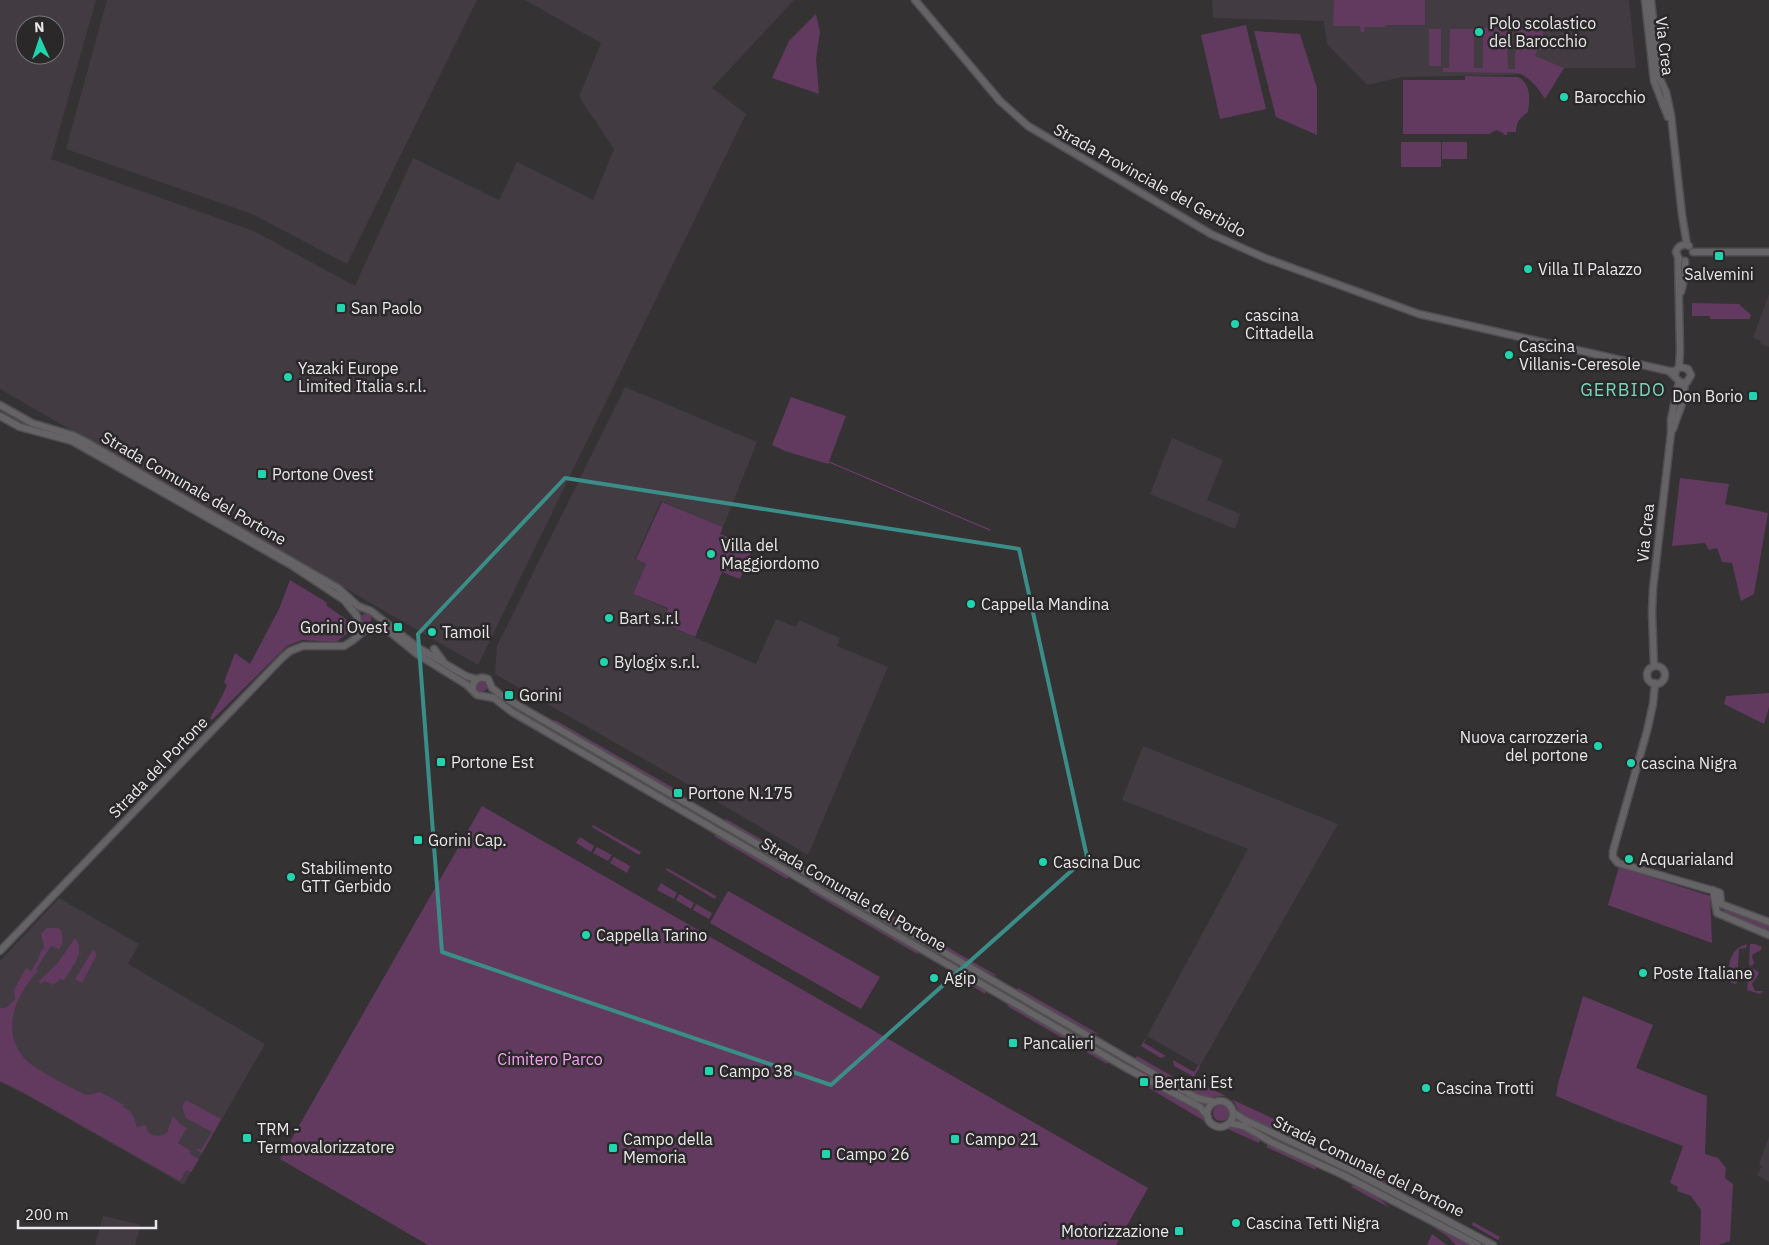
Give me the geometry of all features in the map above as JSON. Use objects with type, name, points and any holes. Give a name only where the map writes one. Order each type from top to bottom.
[{"type":"street","name":"Via Crea","points":[[1645,0],[1654,81],[1671,122]]},
{"type":"street","name":"Via Crea","points":[[1651,0],[1660,77],[1668,99],[1684,245]]},
{"type":"street","name":"Strada Provinciale del Gerbido","points":[[916,1],[1000,101],[1018,119],[1038,133],[1175,214],[1238,247],[1419,314],[1678,374]]},
{"type":"street","points":[[1684,245],[1691,248],[1693,252],[1692,257],[1685,261],[1678,257],[1676,252],[1684,245]]},
{"type":"street","points":[[1693,252],[1769,252]]},
{"type":"street","name":"Via Crea","points":[[1656,666],[1652,636],[1653,589],[1680,351],[1678,257]]},
{"type":"street","name":"Via Crea","points":[[1679,300],[1685,275],[1685,261]]},
{"type":"street","name":"Strada Comunale del Portone","points":[[0,405],[32,423],[72,435],[88,443],[338,588],[358,606],[371,611],[417,647],[445,664],[466,676],[476,679],[482,677],[488,679],[492,687],[502,696],[1124,1057],[1197,1098],[1214,1102]]},
{"type":"street","name":"Strada Comunale del Portone","points":[[0,416],[20,426],[66,439],[96,454],[299,570],[344,600],[357,620],[369,628],[382,627],[390,631],[417,654],[467,684],[479,696],[494,698],[505,708],[1120,1065],[1200,1107],[1208,1117]]},
{"type":"street","points":[[354,639],[360,612],[366,609]]},
{"type":"street","points":[[354,639],[375,622],[375,615]]},
{"type":"street","name":"Strada del Portone","points":[[0,950],[282,658],[294,649],[303,646],[339,646],[348,644],[354,639]]},
{"type":"street","points":[[434,649],[445,664]]},
{"type":"street","points":[[1656,666],[1663,669],[1665,676],[1656,683],[1650,681],[1648,676],[1650,669],[1656,666]]},
{"type":"street","points":[[473,691],[472,684],[476,679]]},
{"type":"street","points":[[1656,683],[1653,704],[1614,857],[1618,863],[1713,890],[1720,893],[1721,904],[1769,922]]},
{"type":"street","points":[[485,696],[492,687]]},
{"type":"street","points":[[1713,890],[1717,913],[1769,935]]},
{"type":"street","points":[[1222,1101],[1227,1103],[1233,1112],[1229,1123],[1224,1126],[1217,1126],[1209,1121],[1208,1110],[1214,1102],[1222,1101]]},
{"type":"street","name":"Strada Comunale del Portone","points":[[1233,1112],[1242,1119],[1355,1172],[1493,1245]]},
{"type":"street","name":"Strada Comunale del Portone","points":[[1229,1123],[1244,1126],[1273,1143],[1343,1175],[1478,1245]]},
{"type":"highlighted area","points":[[565,478],[1019,549],[1087,857],[831,1085],[442,952],[418,634]]},
{"type":"shaded area","points":[[0,0],[96,0],[51,159],[254,231],[355,286],[413,158],[499,200],[517,162],[593,200],[614,149],[579,97],[601,43],[525,0],[794,0],[712,88],[746,114],[478,665],[0,389]]},
{"type":"shaded area","points":[[107,0],[477,0],[347,264],[252,214],[66,149]]},
{"type":"shaded area","name":"Polo scolastico del Barocchio","points":[[1212,0],[1629,0],[1636,68],[1567,68],[1511,75],[1402,77],[1367,85],[1327,44],[1324,21],[1213,18]]},
{"type":"shaded area","points":[[1769,294],[1769,347],[1760,344],[1761,341],[1753,338]]},
{"type":"shaded area","points":[[625,387],[757,442],[723,527],[661,501],[635,559],[646,564],[633,594],[668,609],[662,623],[756,664],[776,619],[796,627],[799,620],[840,638],[837,646],[888,667],[808,855],[495,674],[497,646]]},
{"type":"shaded area","points":[[1172,438],[1223,460],[1207,500],[1240,514],[1235,529],[1150,494]]},
{"type":"shaded area","points":[[1143,746],[1338,824],[1200,1066],[1147,1036],[1248,849],[1122,800]]},
{"type":"shaded area","points":[[59,898],[139,944],[128,964],[265,1044],[184,1185],[32,1098],[0,1082],[0,961]]},
{"type":"shaded area","points":[[1769,1137],[1769,1182],[1757,1175],[1762,1166],[1759,1164]]},
{"type":"shaded area","points":[[103,1216],[141,1225],[135,1245],[95,1245]]},
{"type":"green space","points":[[1334,0],[1425,0],[1425,25],[1365,27],[1364,32],[1361,32],[1360,26],[1333,26]]},
{"type":"green space","points":[[816,14],[820,32],[816,59],[819,94],[772,78],[789,41]]},
{"type":"green space","points":[[1246,25],[1266,109],[1220,119],[1201,35]]},
{"type":"green space","points":[[1483,28],[1507,28],[1508,69],[1515,69],[1516,30],[1543,30],[1543,38],[1535,56],[1564,68],[1545,99],[1534,84],[1519,73],[1443,72],[1443,68],[1449,68],[1450,29],[1474,29],[1474,68],[1483,68]]},
{"type":"green space","points":[[1429,29],[1441,29],[1441,66],[1429,66]]},
{"type":"green space","points":[[1254,31],[1300,34],[1317,88],[1317,135],[1276,117]]},
{"type":"green space","points":[[1465,76],[1518,77],[1522,80],[1529,92],[1529,107],[1528,112],[1518,123],[1516,132],[1507,132],[1507,135],[1496,130],[1489,134],[1403,134],[1403,80],[1465,80]]},
{"type":"green space","points":[[1401,142],[1441,142],[1441,167],[1401,167]]},
{"type":"green space","points":[[1442,142],[1467,142],[1467,159],[1442,159]]},
{"type":"green space","points":[[1692,303],[1739,304],[1751,315],[1750,319],[1710,319],[1710,316],[1692,316]]},
{"type":"green space","points":[[791,397],[846,416],[828,464],[785,451],[772,445]]},
{"type":"green space","points":[[1680,478],[1729,484],[1725,504],[1768,513],[1754,594],[1741,601],[1732,563],[1722,562],[1717,548],[1709,550],[1705,543],[1672,546]]},
{"type":"green space","points":[[662,502],[723,527],[720,534],[753,547],[740,579],[722,572],[695,637],[663,623],[668,608],[633,594],[646,564],[636,559]]},
{"type":"green space","points":[[290,580],[326,602],[327,606],[346,619],[349,632],[336,642],[302,640],[287,646],[212,720],[210,718],[227,685],[224,682],[235,653],[250,664],[279,609]]},
{"type":"green space","points":[[366,613],[372,619],[366,625],[360,619]]},
{"type":"green space","points":[[482,680],[488,686],[482,692],[476,686]]},
{"type":"green space","points":[[1769,693],[1769,707],[1764,724],[1724,704],[1726,696]]},
{"type":"green space","points":[[509,706],[551,727],[653,788],[634,780]]},
{"type":"green space","points":[[545,719],[557,721],[677,790],[676,792],[662,786]]},
{"type":"green space","name":"Cimitero Parco","points":[[482,806],[1148,1188],[1116,1245],[428,1245],[280,1159]]},
{"type":"green space","points":[[707,818],[757,848],[757,849],[705,821]]},
{"type":"green space","points":[[726,819],[781,852],[752,839],[731,825]]},
{"type":"green space","points":[[593,825],[641,852],[639,855],[592,827]]},
{"type":"green space","points":[[715,835],[723,838],[789,876],[787,879]]},
{"type":"green space","points":[[580,837],[594,846],[591,852],[576,843]]},
{"type":"green space","points":[[597,847],[612,855],[608,861],[593,853]]},
{"type":"green space","points":[[614,857],[630,866],[627,873],[610,863]]},
{"type":"green space","points":[[1619,867],[1710,896],[1712,943],[1608,905]]},
{"type":"green space","points":[[667,868],[716,896],[715,899],[666,870]]},
{"type":"green space","points":[[819,873],[996,975],[964,961],[817,876]]},
{"type":"green space","points":[[815,881],[972,973],[954,965],[816,886],[813,883]]},
{"type":"green space","points":[[661,883],[677,893],[674,899],[657,890]]},
{"type":"green space","points":[[811,888],[916,949],[919,955],[809,891]]},
{"type":"green space","points":[[728,891],[880,977],[861,1009],[710,923]]},
{"type":"green space","points":[[679,894],[694,903],[691,909],[676,900]]},
{"type":"green space","points":[[696,904],[712,913],[709,919],[693,910]]},
{"type":"green space","points":[[1725,909],[1769,926],[1769,934],[1723,914]]},
{"type":"green space","points":[[47,928],[58,928],[61,930],[63,942],[59,949],[51,946],[36,969],[38,971],[30,980],[18,1001],[12,1024],[13,1036],[17,1047],[29,1063],[52,1077],[84,1094],[89,1095],[100,1092],[124,1105],[123,1107],[133,1115],[137,1127],[146,1125],[148,1132],[151,1134],[160,1136],[167,1133],[173,1116],[180,1124],[187,1128],[178,1143],[191,1151],[190,1154],[199,1159],[191,1172],[186,1170],[180,1181],[0,1081],[0,1008],[7,1007],[15,999],[14,990],[26,968],[31,971],[44,947],[41,934]]},
{"type":"green space","points":[[75,938],[79,949],[77,959],[64,980],[61,979],[53,985],[45,981],[41,984],[39,981],[57,964]]},
{"type":"green space","points":[[1747,944],[1746,948],[1739,949],[1737,982],[1736,984],[1731,983],[1731,967],[1729,967],[1732,956],[1739,947]]},
{"type":"green space","points":[[1750,944],[1762,947],[1761,950],[1753,954],[1754,963],[1752,966],[1749,965]]},
{"type":"green space","points":[[93,950],[96,956],[82,983],[75,979]]},
{"type":"green space","points":[[1749,967],[1759,972],[1752,984],[1755,991],[1763,991],[1760,994],[1747,990]]},
{"type":"green space","points":[[963,976],[987,990],[985,994],[958,977]]},
{"type":"green space","points":[[1018,988],[1099,1034],[1085,1031],[1016,991]]},
{"type":"green space","points":[[1583,996],[1653,1025],[1636,1068],[1707,1096],[1705,1154],[1718,1158],[1726,1168],[1725,1178],[1733,1184],[1730,1241],[1718,1245],[1700,1245],[1701,1210],[1691,1196],[1677,1191],[1678,1187],[1670,1183],[1683,1146],[1556,1096]]},
{"type":"green space","points":[[1009,1003],[1109,1060],[1107,1064],[1007,1006]]},
{"type":"green space","points":[[1147,1036],[1144,1043],[1166,1056],[1161,1058],[1141,1046]]},
{"type":"green space","points":[[1137,1056],[1179,1080],[1182,1087],[1135,1060]]},
{"type":"green space","points":[[1173,1060],[1194,1072],[1200,1066],[1194,1077],[1174,1066]]},
{"type":"green space","points":[[1132,1064],[1197,1101],[1206,1104],[1205,1108],[1134,1069],[1131,1066]]},
{"type":"green space","points":[[1189,1078],[1226,1096],[1201,1097],[1189,1091],[1186,1084]]},
{"type":"green space","points":[[1146,1082],[1199,1110],[1206,1122],[1144,1085]]},
{"type":"green space","points":[[1231,1099],[1304,1133],[1270,1129],[1240,1114]]},
{"type":"green space","points":[[186,1100],[221,1119],[202,1153],[196,1150],[197,1148],[201,1150],[212,1132],[186,1118],[182,1107]]},
{"type":"green space","points":[[1221,1105],[1227,1107],[1229,1113],[1227,1119],[1221,1121],[1215,1119],[1213,1113],[1215,1107]]},
{"type":"green space","points":[[1233,1126],[1242,1128],[1260,1139],[1259,1143],[1228,1129]]},
{"type":"green space","points":[[1251,1126],[1341,1168],[1465,1232],[1463,1235],[1268,1138]]},
{"type":"green space","points":[[1282,1135],[1292,1136],[1355,1165],[1436,1211],[1435,1212]]},
{"type":"green space","points":[[1269,1144],[1315,1166],[1316,1170],[1266,1147]]},
{"type":"green space","points":[[1355,1184],[1375,1195],[1390,1208],[1351,1187]]},
{"type":"green space","points":[[1473,1222],[1500,1237],[1498,1240],[1472,1225]]},
{"type":"green space","points":[[1430,1225],[1470,1245],[1456,1245],[1447,1236]]},
{"type":"green space","points":[[1432,1234],[1447,1245],[1427,1245]]},
{"type":"waterway","points":[[829,462],[990,530]]},
{"type":"place","name":"Polo scolastico del Barocchio","points":[[1479,32]]},
{"type":"place","name":"Barocchio","points":[[1564,97]]},
{"type":"place","name":"Salvemini","points":[[1719,256]]},
{"type":"place","name":"Villa Il Palazzo","points":[[1528,269]]},
{"type":"place","name":"San Paolo","points":[[341,308]]},
{"type":"place","name":"cascina Cittadella","points":[[1235,324]]},
{"type":"place","name":"Cascina Villanis-Ceresole","points":[[1509,355]]},
{"type":"place","name":"Yazaki Europe Limited Italia s.r.l.","points":[[288,377]]},
{"type":"place","name":"Don Borio","points":[[1753,396]]},
{"type":"place","name":"Portone Ovest","points":[[262,474]]},
{"type":"place","name":"Villa del Maggiordomo","points":[[711,554]]},
{"type":"place","name":"Cappella Mandina","points":[[971,604]]},
{"type":"place","name":"Bart s.r.l","points":[[609,618]]},
{"type":"place","name":"Gorini Ovest","points":[[398,627]]},
{"type":"place","name":"Tamoil","points":[[432,632]]},
{"type":"place","name":"Bylogix s.r.l.","points":[[604,662]]},
{"type":"place","name":"Gorini","points":[[509,695]]},
{"type":"place","name":"Nuova carrozzeria del portone","points":[[1598,746]]},
{"type":"place","name":"Portone Est","points":[[441,762]]},
{"type":"place","name":"cascina Nigra","points":[[1631,763]]},
{"type":"place","name":"Portone N.175","points":[[678,793]]},
{"type":"place","name":"Gorini Cap.","points":[[418,840]]},
{"type":"place","name":"Acquarialand","points":[[1629,859]]},
{"type":"place","name":"Cascina Duc","points":[[1043,862]]},
{"type":"place","name":"Stabilimento GTT Gerbido","points":[[291,877]]},
{"type":"place","name":"Cappella Tarino","points":[[586,935]]},
{"type":"place","name":"Poste Italiane","points":[[1643,973]]},
{"type":"place","name":"Agip","points":[[934,978]]},
{"type":"place","name":"Pancalieri","points":[[1013,1043]]},
{"type":"place","name":"Campo 38","points":[[709,1071]]},
{"type":"place","name":"Bertani Est","points":[[1144,1082]]},
{"type":"place","name":"Cascina Trotti","points":[[1426,1088]]},
{"type":"place","name":"TRM - Termovalorizzatore","points":[[247,1138]]},
{"type":"place","name":"Campo 21","points":[[955,1139]]},
{"type":"place","name":"Campo della Memoria","points":[[613,1148]]},
{"type":"place","name":"Campo 26","points":[[826,1154]]},
{"type":"place","name":"Cascina Tetti Nigra","points":[[1236,1223]]},
{"type":"place","name":"Motorizzazione","points":[[1179,1231]]},
{"type":"district","name":"GERBIDO","points":[[1623,389]]}]
